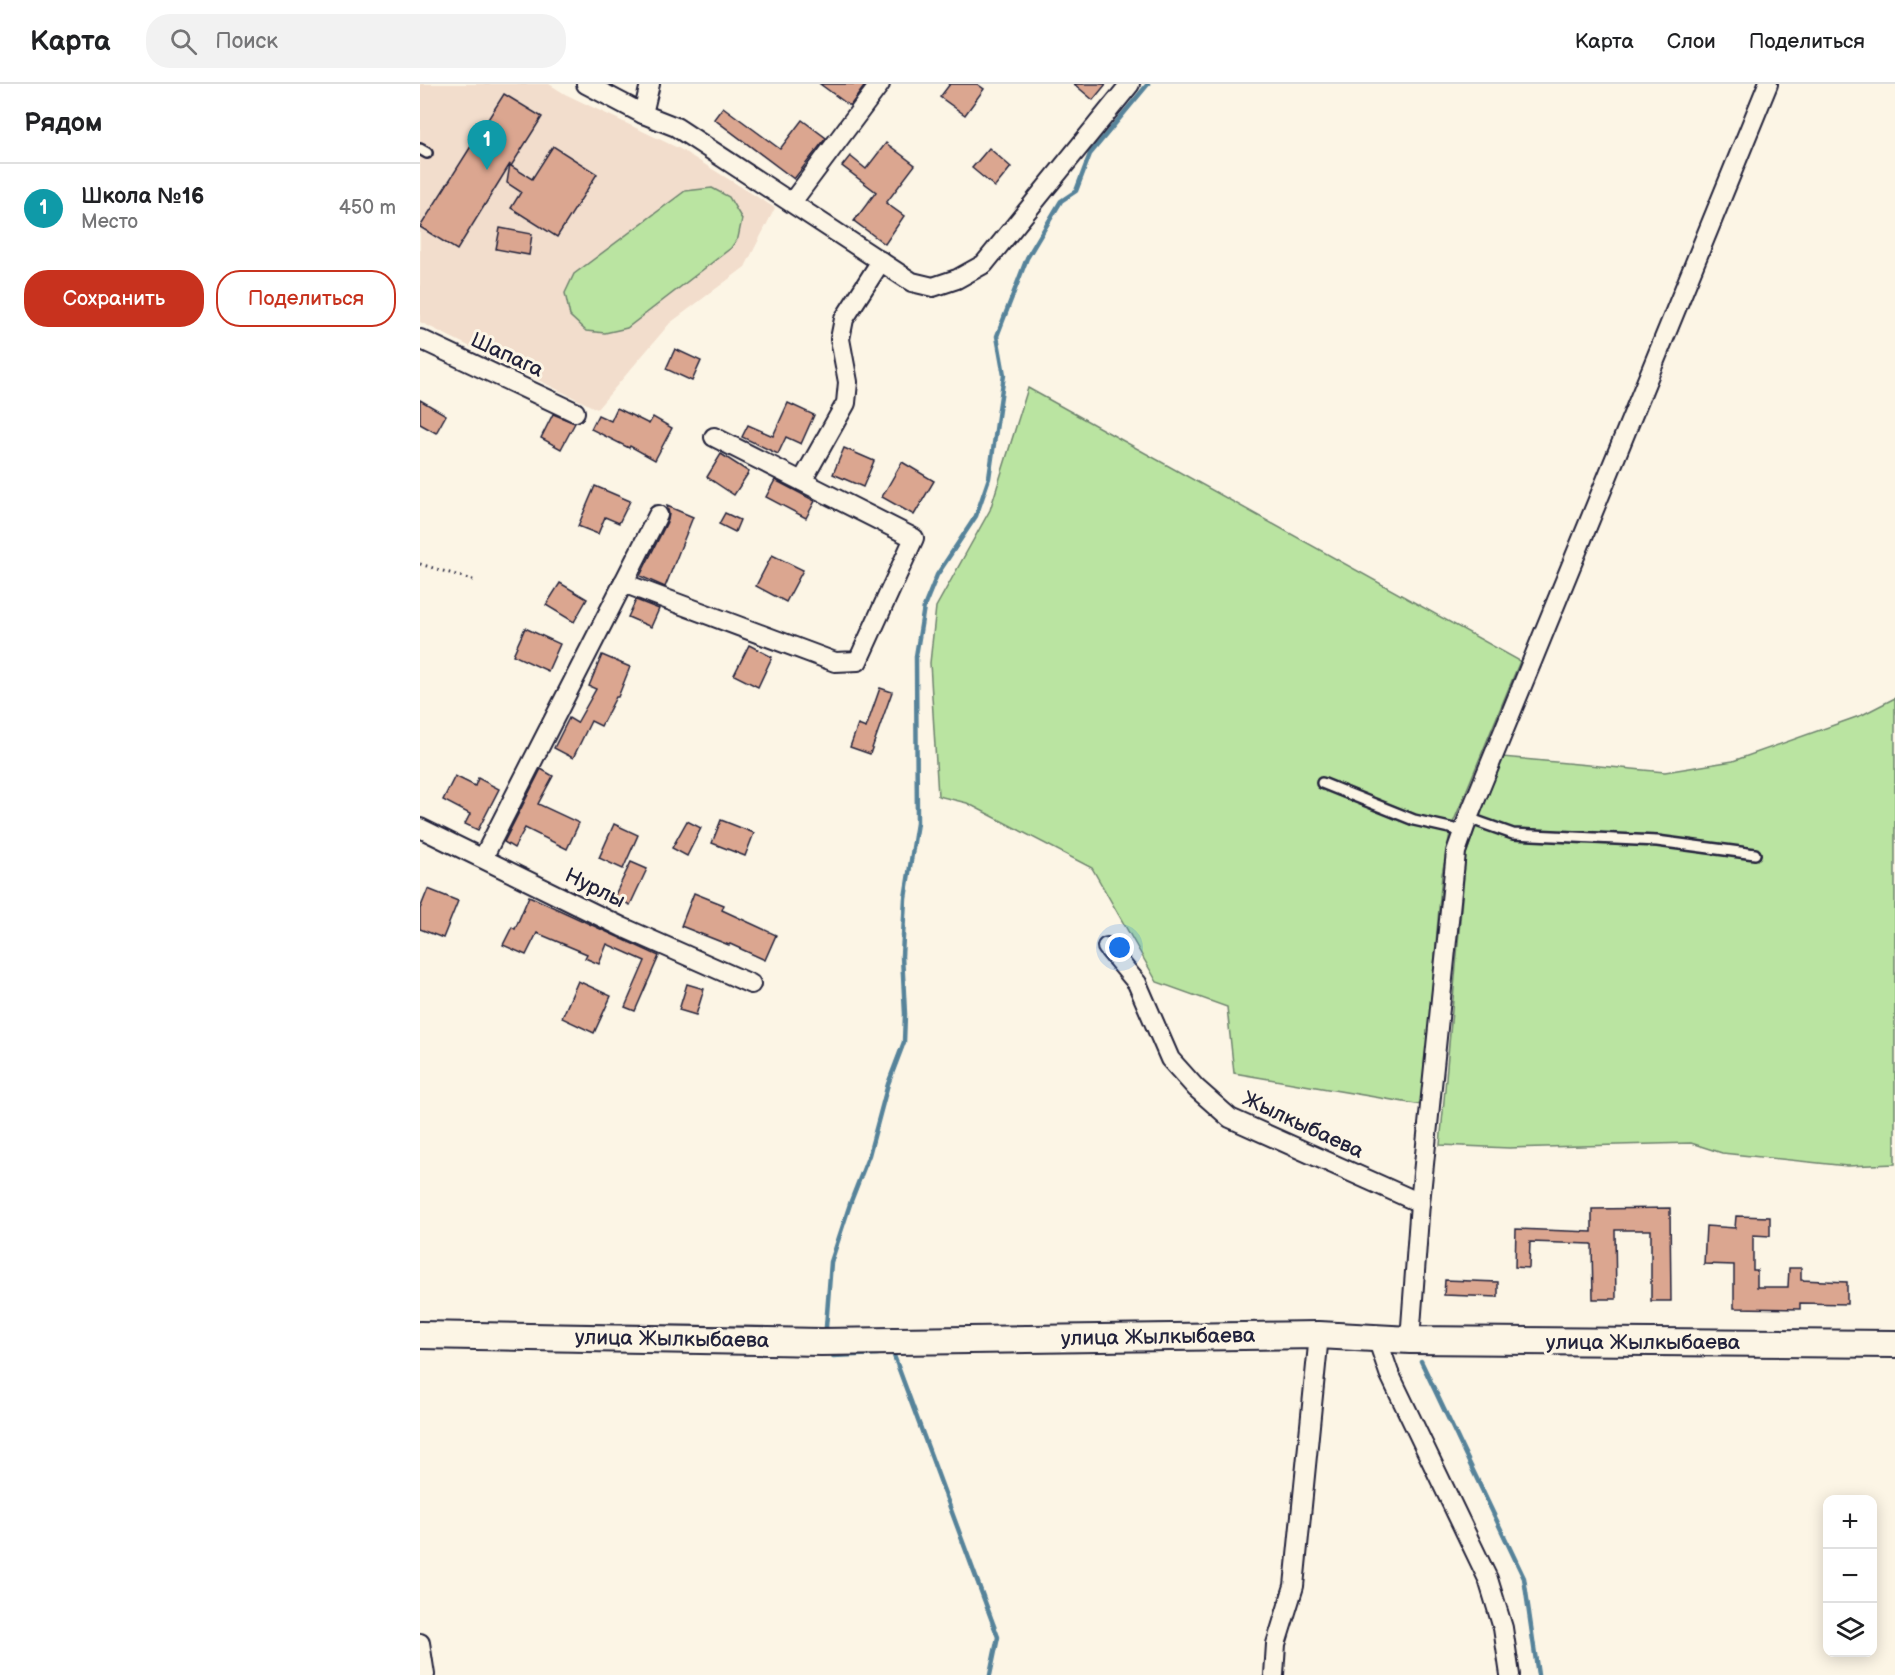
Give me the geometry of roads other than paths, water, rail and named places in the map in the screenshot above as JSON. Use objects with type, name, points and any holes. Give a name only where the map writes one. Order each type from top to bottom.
[{"type":"main road","name":"улица Жылкыбаева","points":[[420,1335],[821,1342],[1319,1335],[1410,1340],[1895,1344]]},
{"type":"street","points":[[586,84],[643,114],[676,127],[912,282],[933,287],[957,279],[984,264],[1130,84]]},
{"type":"street","points":[[643,114],[650,84]]},
{"type":"street","points":[[792,202],[880,84]]},
{"type":"street","points":[[1410,1340],[1420,1203],[1456,852],[1768,84]]},
{"type":"street","points":[[802,481],[846,403],[848,382],[840,339],[844,319],[881,261]]},
{"type":"street","name":"Шапага","points":[[420,339],[575,412]]},
{"type":"street","points":[[623,583],[835,662],[858,661],[914,538],[714,437]]},
{"type":"street","points":[[483,858],[658,515]]},
{"type":"street","name":"Нурлы","points":[[420,828],[622,927],[752,984]]},
{"type":"street","name":"Жылкыбаева","points":[[1107,947],[1137,983],[1170,1059],[1196,1088],[1230,1118],[1420,1203]]},
{"type":"street","points":[[1274,1675],[1276,1644],[1294,1586],[1319,1335]]},
{"type":"street","points":[[1377,1338],[1389,1373],[1488,1579],[1503,1628],[1510,1675]]},
{"type":"street","points":[[420,1643],[425,1675]]},
{"type":"lane","points":[[1322,783],[1413,820],[1466,825],[1513,834],[1657,841],[1755,855]]},
{"type":"waterway","points":[[826,1327],[831,1262],[869,1155],[888,1084],[904,1042],[902,956],[905,898],[917,823],[916,656],[924,607],[937,575],[976,516],[989,478],[1004,375],[997,336],[1027,258],[1061,201],[1076,191],[1090,154],[1148,84]]},
{"type":"waterway","points":[[889,1353],[893,1353],[998,1637],[990,1675]]},
{"type":"waterway","points":[[833,1356],[878,1354]]},
{"type":"waterway","points":[[1421,1361],[1524,1578],[1538,1675]]},
{"type":"place","name":"Школа №16","points":[[487,170]]}]
